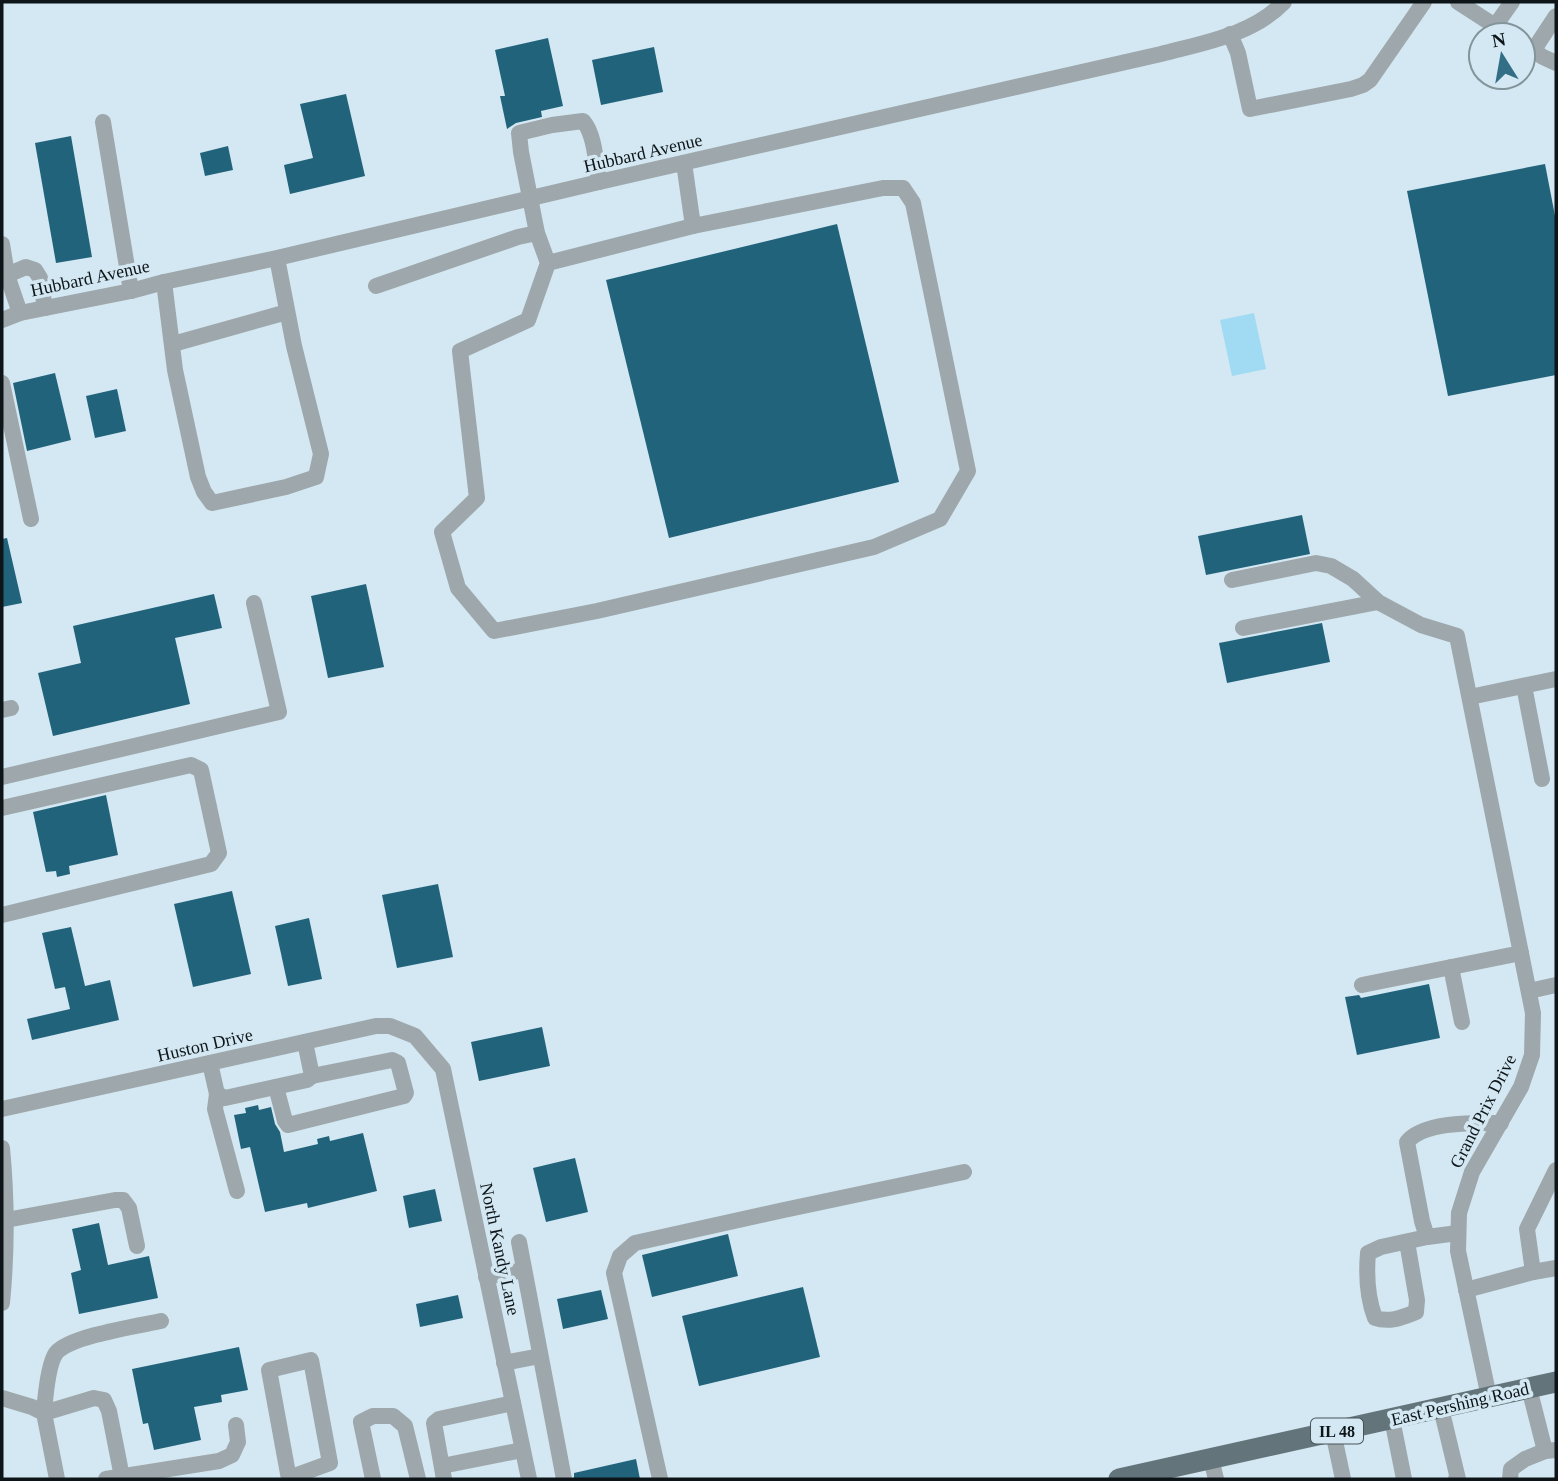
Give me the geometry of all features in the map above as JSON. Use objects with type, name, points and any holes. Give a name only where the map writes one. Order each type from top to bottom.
[{"type":"main road","name":"East Pershing Road","points":[[1119,1479],[1214,1469],[1333,1432],[1556,1382]]},
{"type":"street","name":"Hubbard Avenue","points":[[2,320],[20,313],[277,258],[1161,54],[1253,26],[1284,2]]},
{"type":"street","points":[[1230,34],[1238,53],[1250,108],[1363,85],[1370,80],[1424,2]]},
{"type":"street","points":[[1458,2],[1487,21]]},
{"type":"street","points":[[1505,21],[1512,2]]},
{"type":"street","points":[[1537,37],[1556,16]]},
{"type":"street","points":[[1537,52],[1556,63]]},
{"type":"street","points":[[548,263],[693,226],[883,188],[903,188],[914,203],[968,471],[940,519],[874,547],[597,611],[494,631],[458,588],[442,532],[477,498],[460,351],[528,320],[548,263],[537,233],[520,152],[519,133],[583,121],[590,135],[599,182]]},
{"type":"street","points":[[103,122],[131,291]]},
{"type":"street","points":[[684,163],[693,226]]},
{"type":"street","points":[[376,286],[518,237],[537,233]]},
{"type":"street","points":[[2,244],[4,276],[20,313]]},
{"type":"street","points":[[164,282],[176,370],[198,477],[212,503],[286,487],[316,477],[321,454],[277,258]]},
{"type":"street","points":[[4,276],[26,267],[35,270],[40,278],[45,308]]},
{"type":"street","points":[[173,344],[287,312]]},
{"type":"street","points":[[2,383],[31,519]]},
{"type":"street","points":[[1232,580],[1316,563],[1331,566],[1353,579],[1378,602]]},
{"type":"street","points":[[1243,628],[1378,602]]},
{"type":"street","name":"Grand Prix Drive","points":[[1378,602],[1421,625],[1457,636],[1533,1013],[1532,1055],[1521,1087],[1472,1172],[1459,1213],[1458,1251],[1489,1397]]},
{"type":"street","points":[[2,777],[279,712],[254,603]]},
{"type":"street","points":[[1470,697],[1556,679]]},
{"type":"street","points":[[1524,686],[1542,779]]},
{"type":"street","points":[[2,808],[191,765],[201,770],[219,853],[211,864],[2,915]]},
{"type":"street","points":[[1362,985],[1521,954]]},
{"type":"street","points":[[1451,967],[1462,1022]]},
{"type":"street","points":[[1529,991],[1556,985]]},
{"type":"street","name":"Huston Drive","points":[[2,1109],[376,1026],[390,1026],[415,1036]]},
{"type":"street","name":"North Kandy Lane","points":[[415,1036],[443,1069],[528,1479]]},
{"type":"street","points":[[305,1042],[312,1076]]},
{"type":"street","points":[[217,1094],[225,1098],[275,1087],[307,1080],[312,1076],[392,1060],[398,1063],[407,1093],[404,1096],[288,1125],[275,1087]]},
{"type":"street","points":[[210,1063],[217,1094],[215,1109],[237,1191]]},
{"type":"street","points":[[1427,1237],[1407,1142],[1413,1135],[1435,1128],[1466,1122],[1501,1123]]},
{"type":"street","points":[[2,1148],[6,1261],[2,1302]]},
{"type":"street","points":[[1534,1272],[1527,1230],[1556,1170]]},
{"type":"street","points":[[660,1479],[614,1273],[620,1256],[635,1243],[964,1172]]},
{"type":"street","points":[[4,1212],[123,1200],[129,1208],[137,1246]]},
{"type":"street","points":[[1407,1242],[1417,1300],[1416,1312],[1396,1319],[1375,1318],[1366,1277],[1368,1254],[1381,1247],[1427,1237],[1458,1233]]},
{"type":"street","points":[[519,1242],[564,1479]]},
{"type":"street","points":[[1466,1290],[1556,1268]]},
{"type":"street","points":[[486,1277],[524,1270]]},
{"type":"street","points":[[57,1479],[44,1413],[47,1380],[56,1354],[76,1340],[161,1321]]},
{"type":"street","points":[[504,1363],[540,1356]]},
{"type":"street","points":[[311,1360],[330,1463],[290,1479],[269,1370],[311,1360]]},
{"type":"street","points":[[1510,1479],[1511,1469],[1525,1459],[1551,1451],[1530,1388]]},
{"type":"street","points":[[2,1398],[44,1413],[81,1400],[104,1400],[108,1411],[114,1478],[219,1461],[232,1455],[238,1442],[236,1425]]},
{"type":"street","points":[[513,1404],[439,1419],[434,1423],[443,1473],[522,1450]]},
{"type":"street","points":[[1441,1408],[1456,1479]]},
{"type":"street","points":[[373,1479],[361,1422],[373,1416],[393,1416],[405,1426],[418,1479]]},
{"type":"street","points":[[1392,1419],[1404,1479]]},
{"type":"street","points":[[1333,1432],[1343,1479]]},
{"type":"shaded area","points":[[1254,313],[1266,369],[1232,376],[1220,320]]},
{"type":"building","points":[[548,38],[563,106],[541,111],[542,117],[516,123],[507,129],[500,96],[505,96],[495,50]]},
{"type":"building","points":[[654,47],[663,92],[601,105],[592,60]]},
{"type":"building","points":[[346,94],[365,176],[290,194],[284,165],[313,158],[300,104]]},
{"type":"building","points":[[71,136],[92,257],[56,263],[35,143]]},
{"type":"building","points":[[228,146],[233,170],[205,176],[200,153]]},
{"type":"building","points":[[1545,164],[1556,221],[1556,375],[1448,396],[1407,191]]},
{"type":"building","points":[[837,224],[899,482],[669,538],[606,280]]},
{"type":"building","points":[[55,373],[71,440],[27,451],[13,383]]},
{"type":"building","points":[[117,389],[126,431],[95,438],[86,396]]},
{"type":"building","points":[[1302,515],[1310,554],[1206,575],[1198,536]]},
{"type":"building","points":[[7,538],[22,603],[2,607],[2,539]]},
{"type":"building","points":[[366,584],[384,667],[328,678],[311,596]]},
{"type":"building","points":[[214,594],[222,628],[175,638],[190,704],[53,736],[38,673],[81,663],[73,626]]},
{"type":"building","points":[[1322,623],[1330,662],[1227,683],[1219,643]]},
{"type":"building","points":[[106,795],[118,855],[69,866],[70,874],[57,877],[56,871],[46,872],[33,812]]},
{"type":"building","points":[[438,884],[453,957],[397,968],[382,895]]},
{"type":"building","points":[[232,891],[251,974],[193,987],[174,904]]},
{"type":"building","points":[[309,918],[322,979],[288,986],[275,926]]},
{"type":"building","points":[[71,927],[85,986],[110,980],[119,1020],[32,1040],[27,1019],[70,1009],[65,987],[55,989],[42,933]]},
{"type":"building","points":[[1429,984],[1440,1038],[1357,1055],[1345,997],[1359,995],[1361,998]]},
{"type":"building","points":[[542,1027],[550,1066],[479,1081],[471,1042]]},
{"type":"building","points":[[258,1105],[259,1110],[271,1107],[284,1152],[318,1144],[317,1139],[329,1136],[330,1141],[363,1133],[377,1191],[308,1208],[307,1203],[265,1212],[250,1147],[241,1149],[234,1115],[246,1113],[245,1108]]},
{"type":"building","points":[[575,1158],[588,1212],[546,1222],[533,1168]]},
{"type":"building","points":[[435,1189],[442,1221],[409,1228],[403,1196]]},
{"type":"building","points":[[99,1223],[108,1265],[149,1256],[158,1298],[79,1314],[71,1273],[81,1270],[72,1229]]},
{"type":"building","points":[[728,1234],[738,1276],[652,1297],[642,1255]]},
{"type":"building","points":[[803,1287],[820,1357],[699,1386],[682,1316]]},
{"type":"building","points":[[601,1290],[608,1319],[563,1329],[557,1299]]},
{"type":"building","points":[[458,1295],[463,1318],[420,1327],[416,1304]]},
{"type":"building","points":[[239,1347],[248,1390],[221,1395],[222,1402],[194,1407],[201,1440],[154,1450],[148,1423],[143,1424],[132,1369]]},
{"type":"building","points":[[636,1459],[640,1479],[574,1479],[574,1473]]}]
